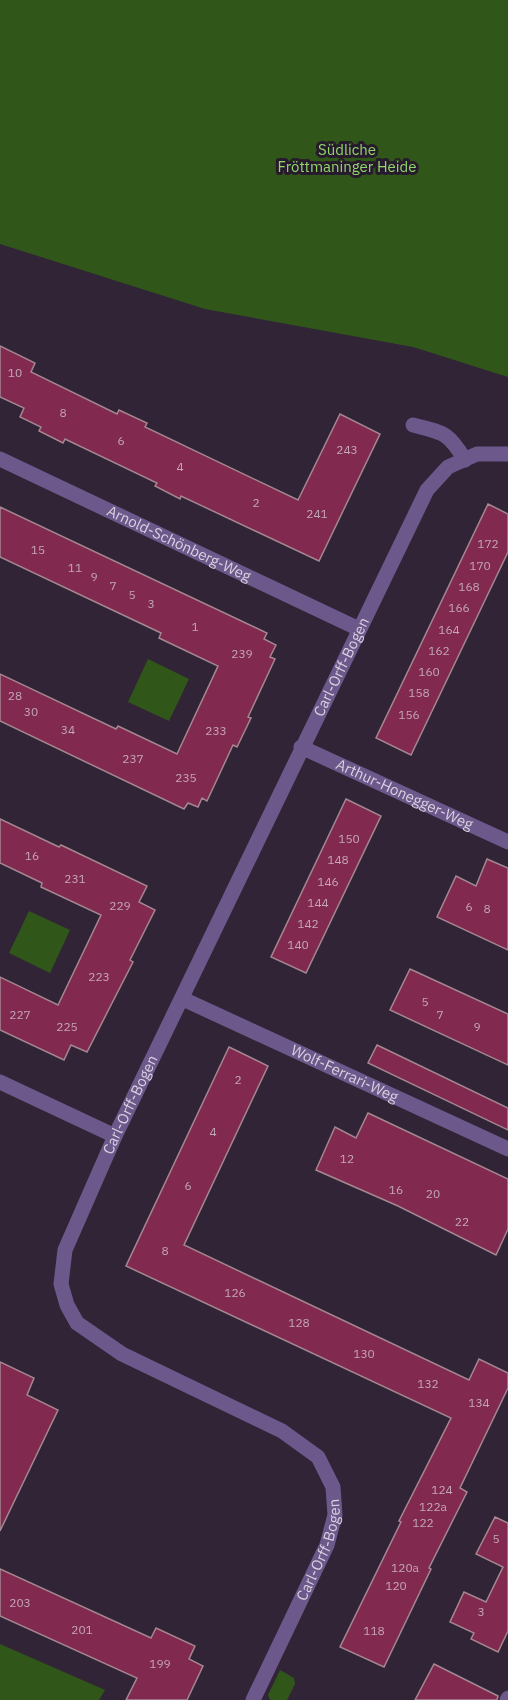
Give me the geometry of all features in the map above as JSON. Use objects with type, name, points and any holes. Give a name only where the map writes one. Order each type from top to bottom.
[{"type":"street","points":[[413,425],[443,433],[457,446],[465,460]]},
{"type":"street","name":"Carl-Orff-Bogen","points":[[254,1700],[327,1545],[336,1515],[333,1487],[318,1457],[282,1431],[122,1354],[77,1323],[67,1305],[61,1284],[65,1250],[115,1136],[427,490],[448,467],[477,454],[508,454]]},
{"type":"street","name":"Arnold-Schönberg-Weg","points":[[0,459],[359,629]]},
{"type":"street","name":"Arthur-Honegger-Weg","points":[[302,747],[508,842]]},
{"type":"street","name":"Wolf-Ferrari-Weg","points":[[183,999],[508,1149]]},
{"type":"street","points":[[0,1082],[115,1136]]},
{"type":"green space","name":"Südliche Fröttmaninger Heide","points":[[0,0],[508,0],[508,377],[413,347],[205,309],[0,244]]},
{"type":"green space","points":[[148,659],[189,679],[169,721],[128,702]]},
{"type":"green space","points":[[29,911],[70,930],[50,973],[9,953]]},
{"type":"green space","points":[[0,1644],[105,1690],[99,1700],[0,1700]]},
{"type":"green space","points":[[280,1670],[294,1678],[295,1684],[287,1700],[270,1700],[268,1695]]},
{"type":"building","points":[[0,346],[35,363],[31,372],[117,414],[119,410],[147,423],[145,427],[298,500],[340,414],[380,434],[319,561],[181,496],[180,499],[155,486],[157,483],[65,439],[63,443],[39,431],[41,427],[20,417],[24,408],[0,397]]},
{"type":"building","points":[[488,504],[508,514],[508,552],[411,755],[376,738]]},
{"type":"building","points":[[0,507],[267,633],[264,639],[276,645],[270,657],[275,659],[248,717],[251,718],[237,747],[233,745],[207,801],[202,798],[198,807],[188,803],[184,809],[0,721],[0,674],[116,729],[118,726],[177,754],[218,666],[159,638],[161,633],[0,557]]},
{"type":"building","points":[[346,799],[381,816],[306,973],[271,957]]},
{"type":"building","points":[[0,819],[147,886],[139,902],[155,910],[130,960],[133,962],[87,1052],[71,1045],[64,1060],[0,1030],[0,977],[58,1005],[101,915],[41,887],[42,883],[0,863]]},
{"type":"building","points":[[487,859],[508,868],[508,950],[437,917],[456,876],[476,886]]},
{"type":"building","points":[[410,969],[508,1014],[508,1065],[390,1010]]},
{"type":"building","points":[[377,1045],[508,1108],[508,1130],[368,1063]]},
{"type":"building","points":[[229,1047],[268,1066],[184,1245],[469,1380],[479,1359],[508,1373],[508,1388],[460,1488],[467,1492],[384,1667],[340,1647],[401,1522],[399,1521],[451,1418],[126,1266]]},
{"type":"building","points":[[368,1113],[508,1179],[508,1229],[496,1255],[398,1206],[316,1170],[335,1127],[356,1138]]},
{"type":"building","points":[[0,1362],[34,1378],[27,1395],[58,1410],[0,1531]]},
{"type":"building","points":[[495,1517],[508,1523],[508,1631],[498,1652],[471,1639],[474,1633],[450,1622],[464,1592],[486,1602],[503,1567],[476,1554]]},
{"type":"building","points":[[0,1569],[151,1638],[156,1628],[195,1646],[189,1659],[203,1666],[187,1700],[126,1700],[137,1678],[0,1616]]},
{"type":"building","points":[[434,1664],[498,1696],[497,1700],[415,1700]]}]
